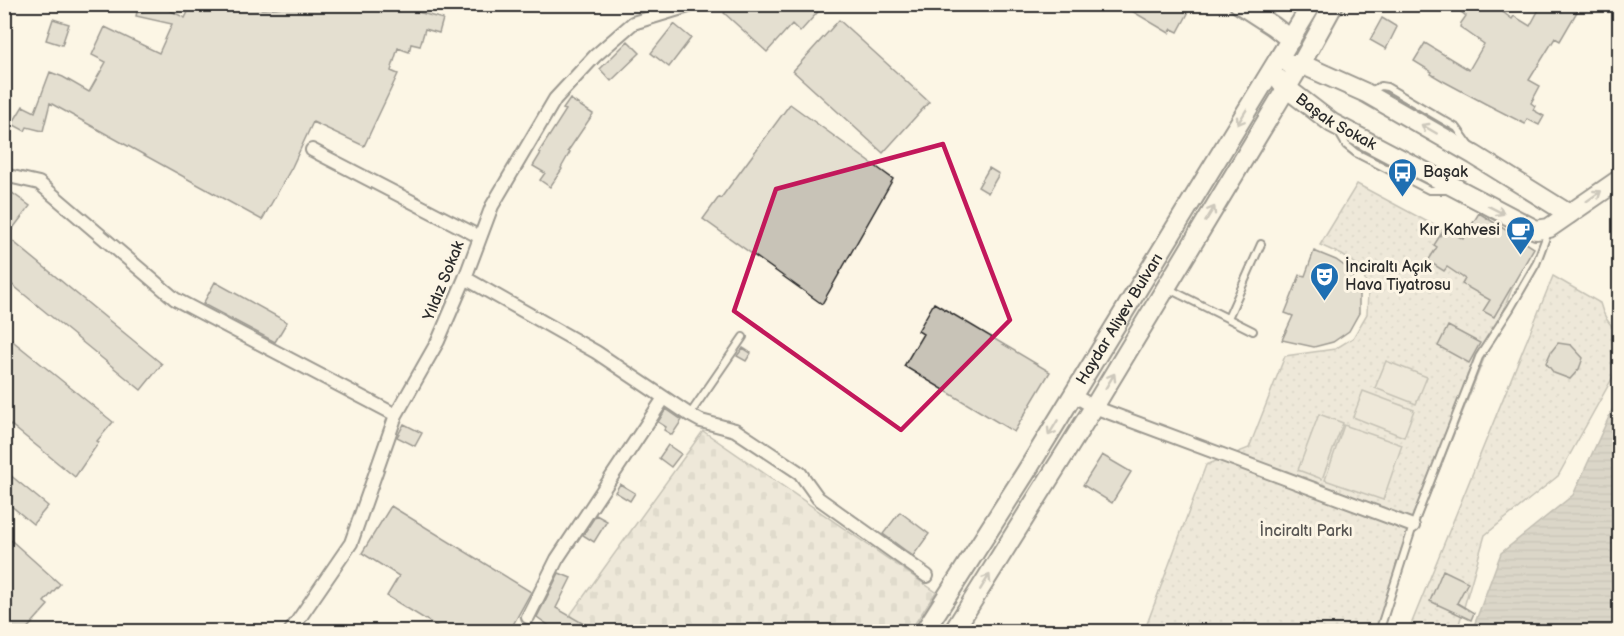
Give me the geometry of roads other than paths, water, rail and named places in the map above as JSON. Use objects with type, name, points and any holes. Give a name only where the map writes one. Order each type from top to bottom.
[{"type":"main road","points":[[1239,4],[1274,26],[1291,40]]},
{"type":"main road","name":"Haydar Aliyev Bulvarı","points":[[924,632],[1026,472],[1312,4]]},
{"type":"main road","name":"Haydar Aliyev Bulvarı","points":[[953,632],[1094,407],[1334,4]]},
{"type":"main road","points":[[1272,67],[1300,64]]},
{"type":"main road","name":"Başak Sokak","points":[[1300,64],[1365,93],[1474,155],[1569,214]]},
{"type":"main road","name":"Başak Sokak","points":[[1272,67],[1286,87],[1332,123],[1536,230],[1549,228]]},
{"type":"main road","points":[[1549,228],[1620,179]]},
{"type":"street","name":"Yıldız Sokak","points":[[290,632],[351,543],[396,415],[438,340],[465,278],[492,206],[555,99],[595,56],[633,23],[673,7],[695,4]]},
{"type":"street","points":[[312,150],[480,237]]},
{"type":"street","points":[[4,175],[39,183],[175,299],[396,415]]},
{"type":"street","points":[[1145,276],[1166,288]]},
{"type":"street","points":[[465,278],[596,352],[690,415],[701,421],[735,430],[800,473],[818,498],[927,576]]},
{"type":"street","points":[[1073,395],[1094,407],[1413,526]]},
{"type":"street","points":[[528,617],[557,559],[664,398]]},
{"type":"lane","points":[[1379,632],[1413,526],[1479,357],[1536,264],[1549,228]]},
{"type":"lane","points":[[1228,318],[1261,243]]},
{"type":"lane","points":[[1166,288],[1253,331]]},
{"type":"lane","points":[[690,415],[743,338]]},
{"type":"place","name":"Başak","points":[[1402,198]]},
{"type":"place","name":"Kır Kahvesi","points":[[1521,256]]},
{"type":"place","name":"İnciraltı Açık Hava Tiyatrosu","points":[[1324,302]]},
{"type":"park label","name":"İnciraltı Parkı","points":[[1306,531]]}]
